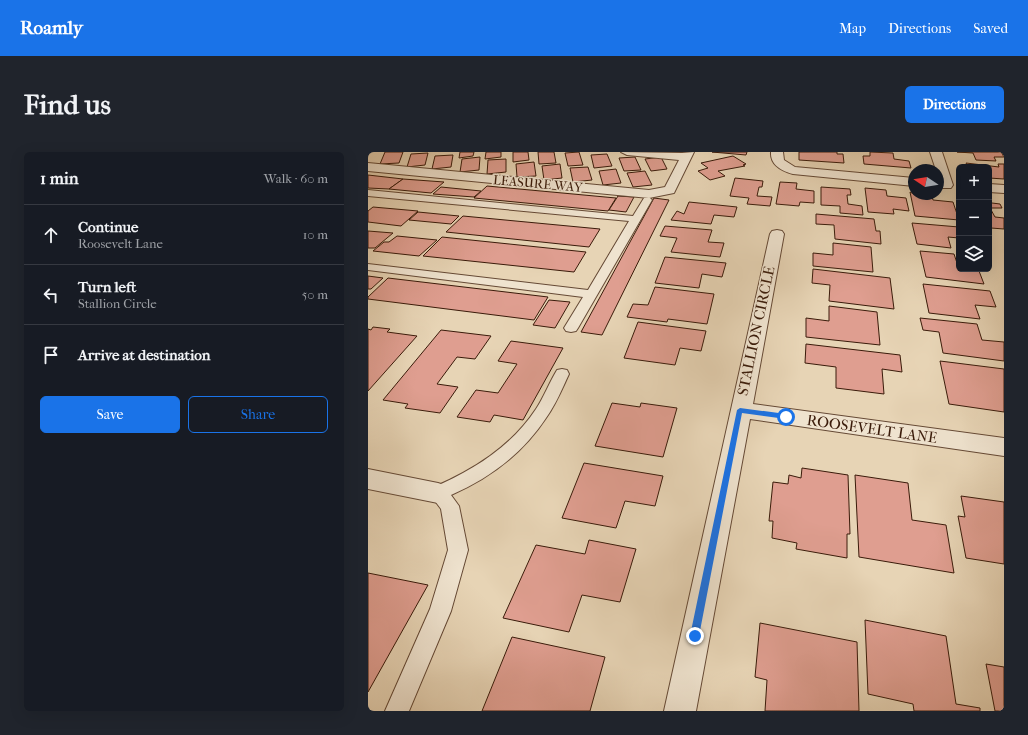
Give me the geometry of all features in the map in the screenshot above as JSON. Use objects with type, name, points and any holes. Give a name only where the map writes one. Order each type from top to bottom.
[{"type":"street","points":[[627,152],[687,154]]},
{"type":"street","points":[[777,152],[776,157],[780,165],[793,170],[807,173],[908,181]]},
{"type":"street","points":[[936,152],[948,185]]},
{"type":"street","name":"LEASURE WAY","points":[[368,167],[649,194],[670,190],[687,154]]},
{"type":"street","points":[[992,188],[1004,189]]},
{"type":"street","name":"STALLION CIRCLE","points":[[680,711],[777,234]]},
{"type":"street","name":"ROOSEVELT LANE","points":[[740,410],[1004,448]]},
{"type":"street","points":[[368,480],[438,493]]},
{"type":"lane","points":[[368,193],[636,218]]},
{"type":"lane","points":[[570,328],[647,200]]},
{"type":"lane","points":[[368,267],[590,294]]},
{"type":"lane","points":[[396,711],[440,611],[458,550],[450,506],[438,493],[465,482],[495,464],[519,442],[541,414],[562,374]]},
{"type":"building","points":[[385,152],[403,152],[399,163],[380,164]]},
{"type":"building","points":[[460,152],[474,152],[473,156],[459,158]]},
{"type":"building","points":[[486,152],[501,152],[501,157],[485,159]]},
{"type":"building","points":[[513,152],[528,152],[529,160],[513,162]]},
{"type":"building","points":[[538,152],[554,152],[556,163],[539,164]]},
{"type":"building","points":[[579,152],[583,165],[568,166],[565,153]]},
{"type":"building","points":[[712,152],[747,152],[746,155]]},
{"type":"building","points":[[799,152],[837,152],[837,154],[843,154],[844,163],[799,160]]},
{"type":"building","points":[[870,152],[893,153],[894,159],[909,161],[910,164],[908,164],[908,168],[864,164],[863,156],[870,156]]},
{"type":"building","points":[[957,152],[1001,152],[1004,157],[994,157],[996,161],[976,160],[973,153]]},
{"type":"building","points":[[428,153],[425,165],[407,167],[411,154]]},
{"type":"building","points":[[607,154],[612,166],[594,168],[591,155]]},
{"type":"building","points":[[453,155],[451,167],[432,169],[435,156]]},
{"type":"building","points":[[733,156],[746,164],[743,165],[745,166],[718,171],[725,176],[710,180],[698,171],[708,168],[701,163]]},
{"type":"building","points":[[480,157],[479,170],[460,172],[462,159]]},
{"type":"building","points":[[635,157],[641,170],[624,171],[619,158]]},
{"type":"building","points":[[661,157],[667,169],[651,171],[645,159]]},
{"type":"building","points":[[506,159],[506,172],[487,174],[488,160]]},
{"type":"building","points":[[534,162],[536,176],[517,177],[516,164]]},
{"type":"building","points":[[560,164],[562,178],[544,180],[542,166]]},
{"type":"building","points":[[998,164],[1004,164],[1004,179],[992,178],[992,166],[999,167]]},
{"type":"building","points":[[588,167],[592,180],[573,182],[570,168]]},
{"type":"building","points":[[616,169],[621,183],[603,185],[599,171]]},
{"type":"building","points":[[645,171],[652,185],[633,187],[627,173]]},
{"type":"building","points":[[368,175],[403,179],[389,189],[368,188]]},
{"type":"building","points":[[735,178],[763,181],[762,187],[759,187],[757,196],[772,197],[770,206],[747,204],[749,198],[730,196]]},
{"type":"building","points":[[403,179],[444,182],[431,193],[389,189]]},
{"type":"building","points":[[780,182],[797,183],[796,189],[814,191],[814,203],[800,202],[799,206],[776,204]]},
{"type":"building","points":[[487,186],[616,198],[608,211],[474,198]]},
{"type":"building","points":[[441,187],[481,191],[474,197],[433,194]]},
{"type":"building","points":[[821,187],[850,189],[851,195],[847,195],[848,204],[862,206],[863,215],[840,213],[840,206],[821,205]]},
{"type":"building","points":[[865,188],[886,190],[887,196],[906,198],[909,211],[893,209],[894,214],[868,212]]},
{"type":"building","points":[[618,196],[634,197],[626,212],[609,210]]},
{"type":"building","points":[[654,198],[669,200],[602,335],[581,332]]},
{"type":"building","points":[[912,200],[953,202],[956,211],[956,220],[915,216]]},
{"type":"building","points":[[689,202],[737,207],[734,217],[714,215],[711,224],[671,220],[677,211],[684,214]]},
{"type":"building","points":[[992,203],[1000,204],[1002,208],[992,208]]},
{"type":"building","points":[[373,207],[418,211],[401,226],[368,222],[368,211]]},
{"type":"building","points":[[418,212],[459,216],[451,224],[409,220]]},
{"type":"building","points":[[992,212],[995,217],[1004,218],[1004,229],[992,228]]},
{"type":"building","points":[[816,214],[874,219],[876,231],[880,231],[881,244],[835,239],[834,225],[816,224]]},
{"type":"building","points":[[463,216],[600,229],[589,247],[446,232]]},
{"type":"building","points":[[912,223],[956,227],[956,238],[948,237],[951,248],[917,244]]},
{"type":"building","points":[[665,226],[712,230],[708,242],[724,243],[720,257],[671,252],[677,238],[660,236]]},
{"type":"building","points":[[368,231],[393,233],[375,248],[368,248]]},
{"type":"building","points":[[397,236],[437,240],[419,256],[373,251],[384,242],[389,242]]},
{"type":"building","points":[[442,237],[586,252],[574,272],[423,256]]},
{"type":"building","points":[[833,243],[871,247],[873,272],[813,266],[813,253],[833,255]]},
{"type":"building","points":[[920,251],[954,254],[956,260],[956,272],[979,272],[984,284],[926,277]]},
{"type":"building","points":[[665,257],[726,263],[722,277],[702,274],[699,288],[655,283]]},
{"type":"building","points":[[813,269],[890,278],[894,309],[829,301],[830,285],[812,283]]},
{"type":"building","points":[[368,276],[383,278],[371,289],[368,289]]},
{"type":"building","points":[[388,278],[548,297],[534,320],[368,299],[368,297]]},
{"type":"building","points":[[923,284],[990,291],[996,307],[975,305],[980,319],[929,313]]},
{"type":"building","points":[[655,287],[714,294],[707,324],[668,319],[667,322],[627,317],[633,304],[648,305]]},
{"type":"building","points":[[549,300],[570,302],[555,328],[533,325]]},
{"type":"building","points":[[829,306],[877,312],[880,345],[806,337],[806,318],[829,321]]},
{"type":"building","points":[[920,318],[977,324],[982,340],[1004,342],[1004,361],[943,353],[939,332],[923,330]]},
{"type":"building","points":[[638,322],[706,331],[701,351],[680,348],[675,365],[624,358]]},
{"type":"building","points":[[373,327],[390,329],[387,332],[417,336],[368,391],[368,329],[371,330]]},
{"type":"building","points":[[441,330],[491,336],[475,359],[457,357],[437,384],[458,387],[440,413],[405,408],[408,404],[383,400]]},
{"type":"building","points":[[511,341],[563,348],[523,420],[494,415],[490,422],[457,417],[476,390],[498,393],[517,364],[498,361]]},
{"type":"building","points":[[806,344],[900,355],[902,372],[882,369],[884,394],[836,388],[836,367],[805,363]]},
{"type":"building","points":[[940,361],[1004,369],[1004,412],[949,404]]},
{"type":"building","points":[[612,403],[640,407],[641,403],[677,408],[663,457],[595,446]]},
{"type":"building","points":[[584,463],[663,476],[655,506],[625,501],[616,528],[562,518]]},
{"type":"building","points":[[802,468],[848,475],[850,534],[847,534],[847,558],[796,549],[797,543],[772,538],[773,521],[769,521],[773,482],[788,484],[789,475],[801,478]]},
{"type":"building","points":[[855,475],[908,483],[912,520],[946,525],[954,573],[859,557]]},
{"type":"building","points":[[961,496],[1004,502],[1004,564],[966,558],[958,516],[965,517]]},
{"type":"building","points":[[589,540],[636,549],[620,602],[582,595],[569,632],[503,618],[536,545],[585,554]]},
{"type":"building","points":[[368,573],[428,585],[368,692]]},
{"type":"building","points":[[865,620],[946,636],[956,704],[980,708],[980,711],[914,711],[913,704],[868,694]]},
{"type":"building","points":[[760,623],[857,642],[859,711],[765,711],[767,680],[755,677]]},
{"type":"building","points":[[512,637],[605,657],[590,711],[482,711]]},
{"type":"building","points":[[986,664],[1004,667],[1004,711],[995,711]]},
{"type":"route","points":[[695,636],[740,410],[786,417]]}]
